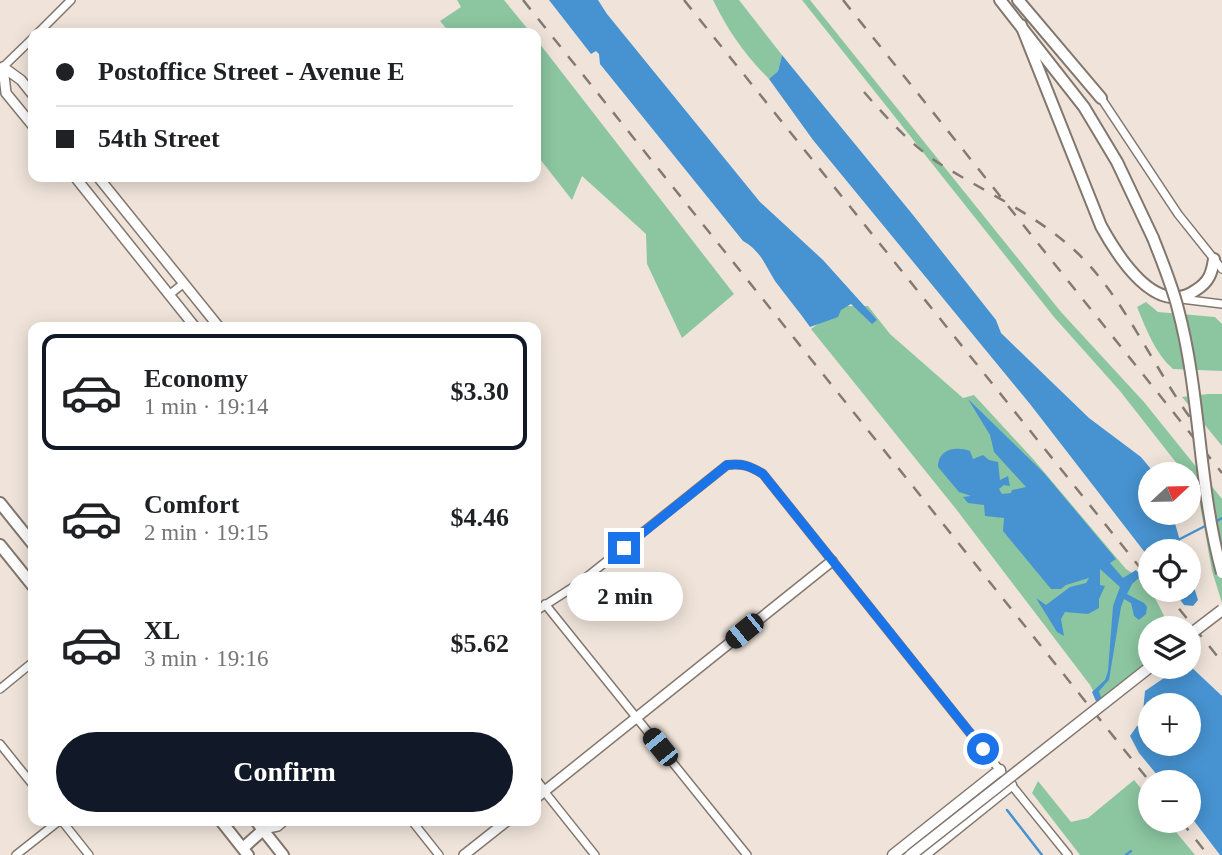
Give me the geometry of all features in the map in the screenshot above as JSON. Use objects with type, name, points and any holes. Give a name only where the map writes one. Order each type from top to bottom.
[{"type":"main road","points":[[1000,0],[1084,107],[1117,162],[1153,238],[1178,308],[1188,357],[1211,534],[1222,573]]},
{"type":"main road","points":[[1018,0],[1101,98]]},
{"type":"main road","points":[[1021,25],[1101,226],[1114,250],[1138,279],[1155,292],[1174,298],[1193,293],[1206,283],[1212,273],[1214,259]]},
{"type":"main road","points":[[0,504],[28,538]]},
{"type":"main road","points":[[0,545],[28,580]]},
{"type":"main road","points":[[1201,626],[1222,610]]},
{"type":"main road","points":[[911,855],[1138,676]]},
{"type":"main road","points":[[893,855],[1000,770]]},
{"type":"main road","points":[[924,855],[1012,785]]},
{"type":"main road","points":[[224,826],[242,853],[265,826],[283,855]]},
{"type":"street","points":[[43,28],[71,0]]},
{"type":"street","points":[[1,69],[28,43]]},
{"type":"street","points":[[1,69],[21,80],[28,89]]},
{"type":"street","points":[[1,69],[6,93],[28,120]]},
{"type":"street","points":[[1101,98],[1178,214],[1222,269]]},
{"type":"street","points":[[79,182],[191,322]]},
{"type":"street","points":[[88,192],[97,182]]},
{"type":"street","points":[[102,182],[215,322]]},
{"type":"street","points":[[169,295],[184,283]]},
{"type":"street","points":[[1174,298],[1222,304]]},
{"type":"street","points":[[541,607],[578,584],[727,465],[739,463],[750,466],[763,474],[1068,855]]},
{"type":"street","points":[[541,794],[832,561]]},
{"type":"street","points":[[545,604],[747,855]]},
{"type":"street","points":[[0,689],[28,666]]},
{"type":"street","points":[[0,744],[28,779]]},
{"type":"street","points":[[541,787],[595,855]]},
{"type":"street","points":[[16,855],[54,826]]},
{"type":"street","points":[[64,826],[89,855]]},
{"type":"street","points":[[416,826],[439,855]]},
{"type":"street","points":[[464,855],[500,826]]},
{"type":"green space","points":[[457,0],[504,0],[527,28],[446,28],[440,21],[461,7]]},
{"type":"green space","points":[[713,0],[739,0],[782,55],[778,71],[769,79],[738,42]]},
{"type":"green space","points":[[802,0],[810,0],[1061,312],[1144,402],[1192,462],[1176,462],[1120,391],[1054,317]]},
{"type":"green space","points":[[541,45],[734,294],[682,338],[647,264],[646,234],[582,176],[572,200],[541,160]]},
{"type":"green space","points":[[1146,302],[1158,312],[1215,317],[1222,324],[1222,371],[1173,369],[1156,348],[1137,307]]},
{"type":"green space","points":[[842,306],[868,306],[890,334],[963,398],[974,395],[1034,460],[1126,569],[1138,578],[1138,602],[1157,602],[1164,616],[1138,616],[1138,677],[1102,708],[1090,685],[956,509],[811,329]]},
{"type":"green space","points":[[1222,394],[1222,446],[1182,397]]},
{"type":"green space","points":[[1201,473],[1222,499],[1222,603],[1212,571],[1201,510]]},
{"type":"green space","points":[[1134,780],[1138,785],[1138,833],[1177,833],[1195,855],[1080,855],[1032,793],[1038,781],[1071,822],[1088,818]]},
{"type":"water","points":[[549,0],[598,0],[760,202],[823,260],[877,320],[872,324],[851,304],[841,310],[838,317],[810,327],[758,254],[743,241],[600,64],[599,54],[596,51],[591,54]]},
{"type":"water","points":[[782,55],[996,320],[1001,333],[1089,418],[1141,457],[1145,462],[1138,462],[1138,525],[1175,525],[1180,539],[1138,539],[1138,544],[1030,404],[813,140],[769,79],[778,71]]},
{"type":"water","points":[[968,399],[1044,473],[1116,559],[1110,563],[1123,578],[1136,570],[1138,572],[1138,579],[1127,594],[1144,603],[1147,607],[1146,614],[1138,616],[1138,619],[1134,616],[1131,603],[1124,599],[1109,680],[1098,690],[1103,701],[1098,706],[1092,692],[1105,680],[1108,671],[1113,606],[1120,587],[1100,569],[1100,585],[1105,586],[1099,599],[1099,608],[1088,614],[1065,612],[1061,619],[1064,636],[1057,632],[1036,598],[1046,605],[1070,587],[1086,583],[1089,578],[1061,589],[1051,589],[1003,531],[1004,518],[985,516],[984,505],[968,503],[963,497],[971,496],[959,492],[938,467],[941,456],[949,450],[970,451],[973,459],[983,455],[998,462],[1000,480],[1008,476],[1010,486],[1004,485],[999,489],[1002,494],[1026,487],[994,452],[990,435]]},
{"type":"water","points":[[1182,602],[1196,602],[1193,606]]},
{"type":"water","points":[[1201,676],[1222,696],[1222,855],[1201,830],[1201,770],[1153,770],[1141,756],[1201,756],[1201,693],[1145,691],[1162,679],[1201,679]]},
{"type":"water","points":[[1138,726],[1138,751],[1130,736]]},
{"type":"waterway","points":[[1215,522],[1222,518]]},
{"type":"waterway","points":[[1180,539],[1209,524]]},
{"type":"waterway","points":[[1096,693],[1107,680]]},
{"type":"waterway","points":[[1007,810],[1042,855]]},
{"type":"waterway","points":[[1126,855],[1131,851]]},
{"type":"railway","points":[[523,0],[1140,770]]},
{"type":"railway","points":[[684,0],[1138,565]]},
{"type":"railway","points":[[843,0],[1222,473]]},
{"type":"railway","points":[[864,92],[898,129],[927,155],[1041,224],[1090,266],[1122,308],[1194,423]]},
{"type":"railway","points":[[1174,602],[1222,662]]},
{"type":"railway","points":[[1191,833],[1208,855]]},
{"type":"route","points":[[624,548],[727,465],[739,463],[750,466],[763,474],[983,749]]}]
